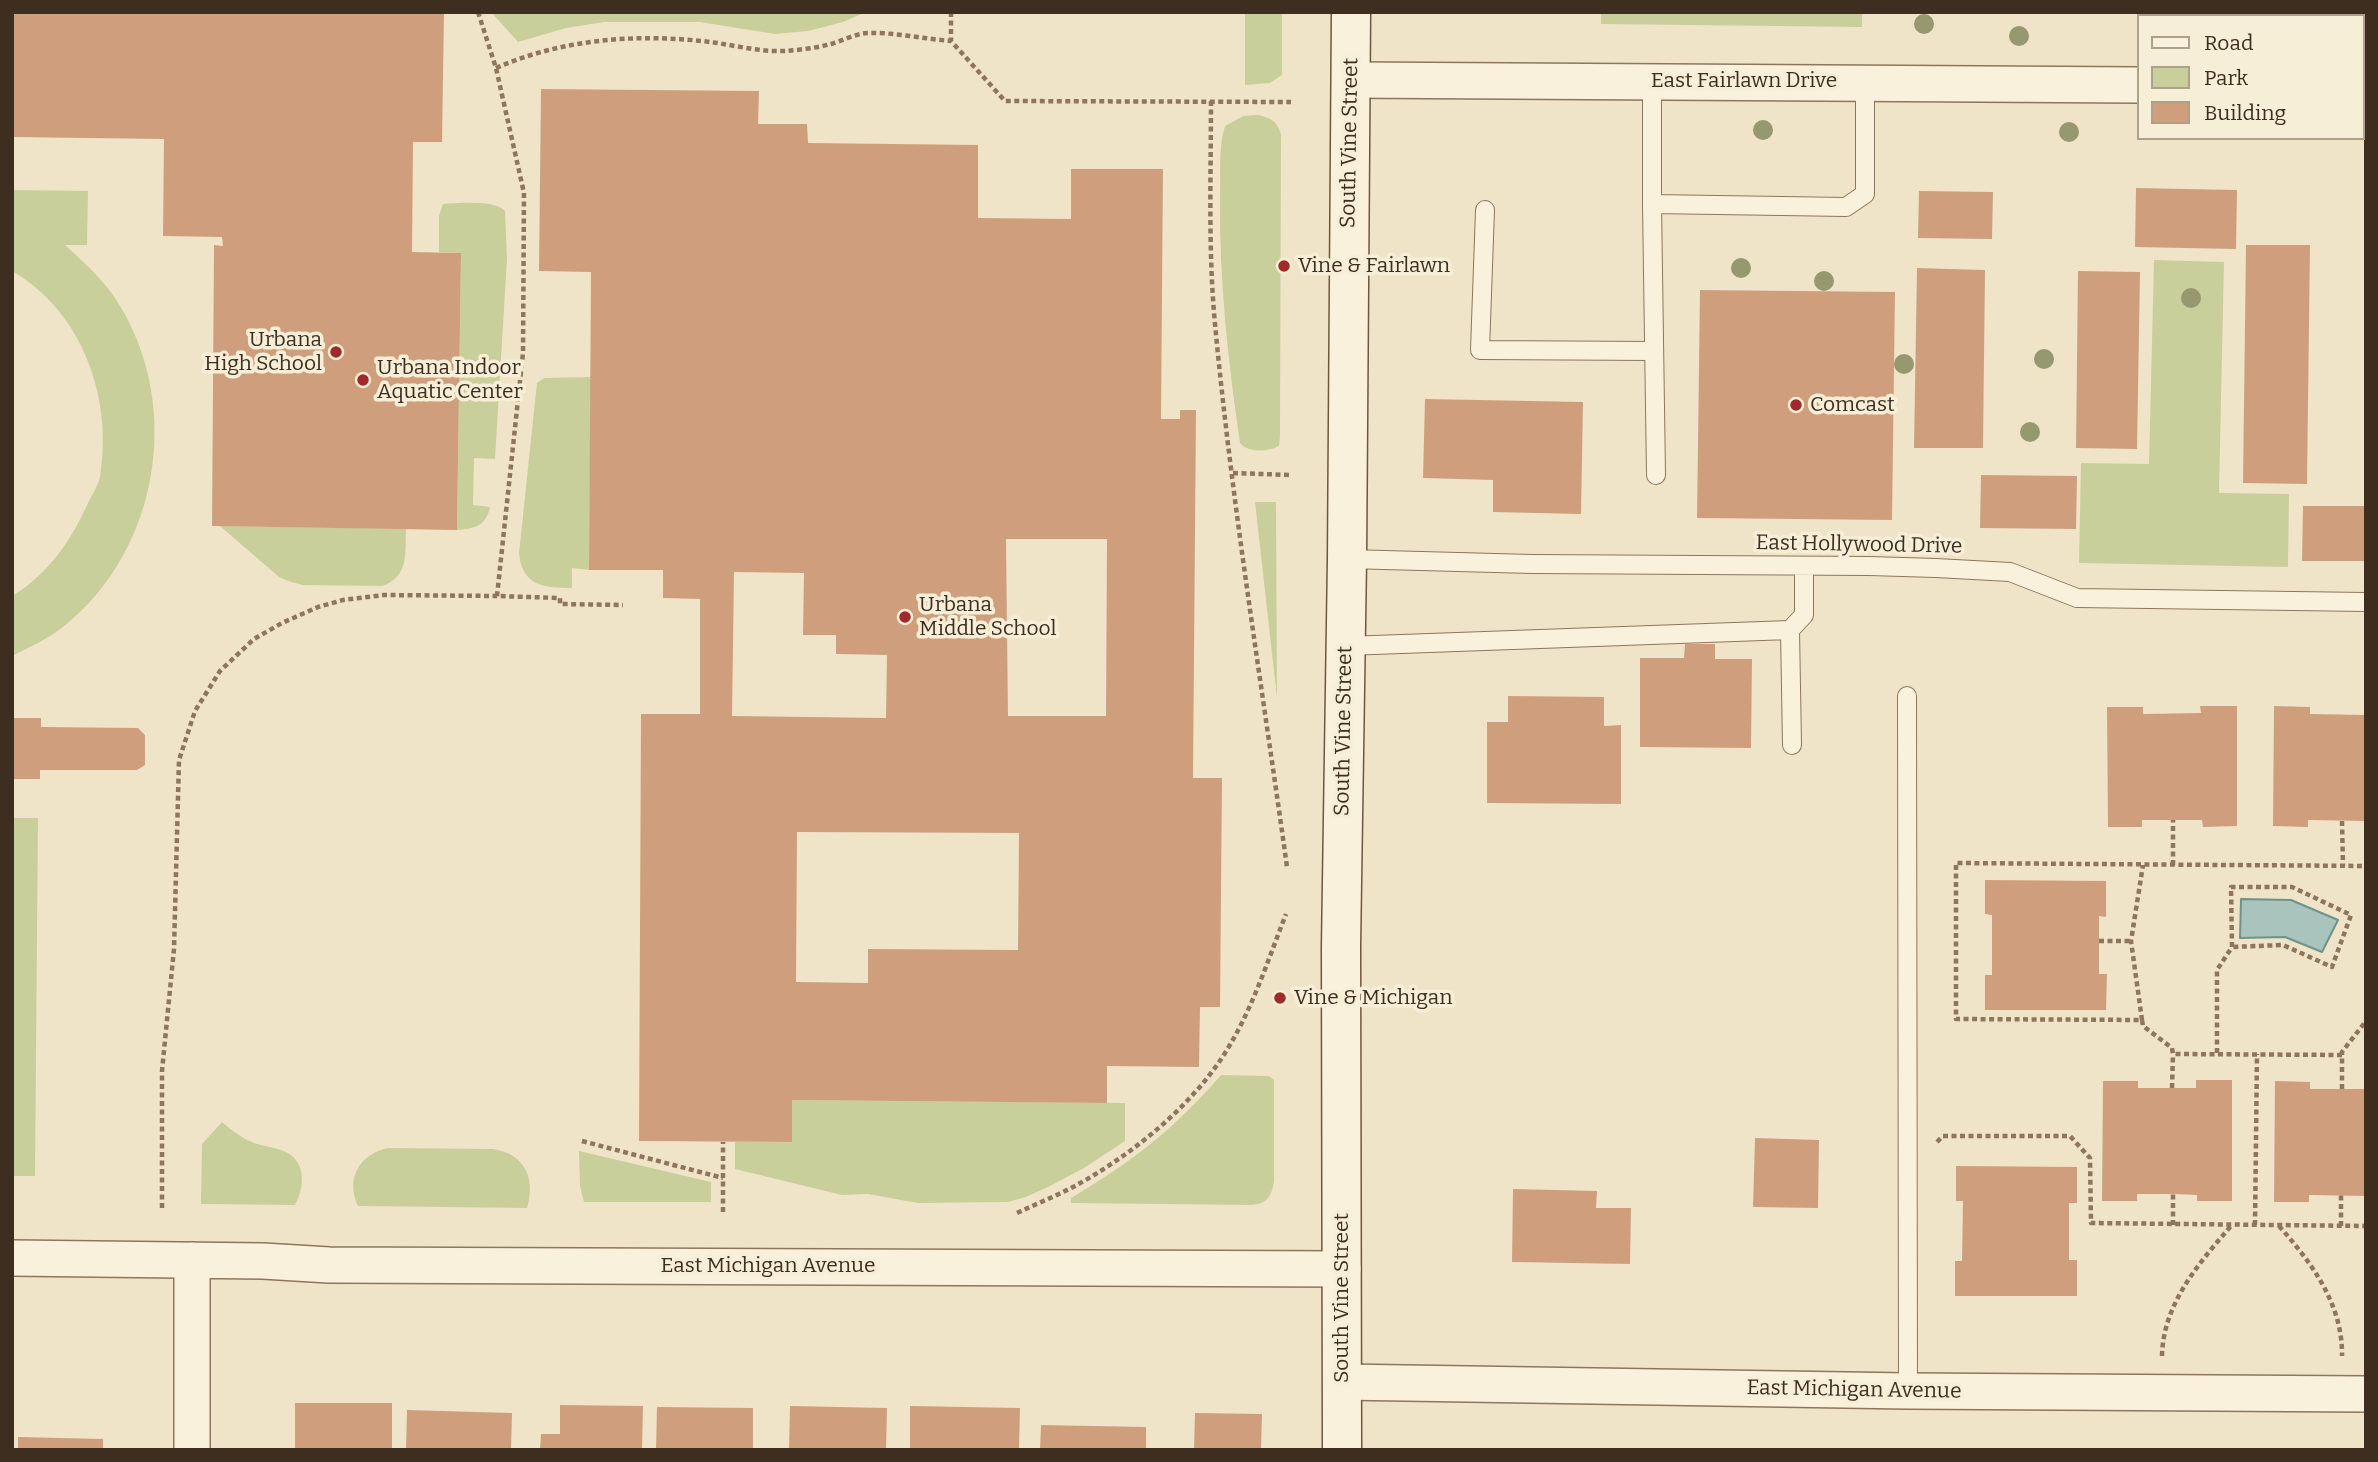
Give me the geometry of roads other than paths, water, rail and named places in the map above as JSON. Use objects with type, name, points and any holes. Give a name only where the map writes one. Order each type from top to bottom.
[{"type":"main road","name":"South Vine Street","points":[[1342,1450],[1341,947],[1351,12]]},
{"type":"street","name":"East Fairlawn Drive","points":[[1350,80],[1865,81],[2136,85]]},
{"type":"street","name":"East Michigan Avenue","points":[[12,1258],[342,1265],[1343,1269]]},
{"type":"street","points":[[192,1260],[192,1450]]},
{"type":"street","name":"East Michigan Avenue","points":[[1342,1382],[1908,1391],[2354,1394]]},
{"type":"lane","points":[[1652,81],[1656,475]]},
{"type":"lane","points":[[1652,204],[1846,206],[1865,194],[1865,81]]},
{"type":"lane","points":[[1485,210],[1480,350],[1653,351]]},
{"type":"lane","name":"East Hollywood Drive","points":[[1347,559],[1532,564],[1869,566],[2010,572],[2077,598],[2366,602]]},
{"type":"lane","points":[[1792,745],[1790,631],[1804,615],[1804,566]]},
{"type":"lane","points":[[1346,646],[1790,631]]},
{"type":"lane","points":[[1907,696],[1908,1391]]},
{"type":"water","points":[[2241,899],[2291,900],[2338,920],[2322,952],[2285,937],[2240,938]]},
{"type":"place","name":"Vine & Fairlawn","points":[[1284,266]]},
{"type":"place","name":"Urbana High School","points":[[336,352]]},
{"type":"place","name":"Urbana Indoor Aquatic Center","points":[[363,380]]},
{"type":"place","name":"Comcast","points":[[1796,405]]},
{"type":"place","name":"Urbana Middle School","points":[[905,617]]},
{"type":"place","name":"Vine & Michigan","points":[[1280,998]]}]
